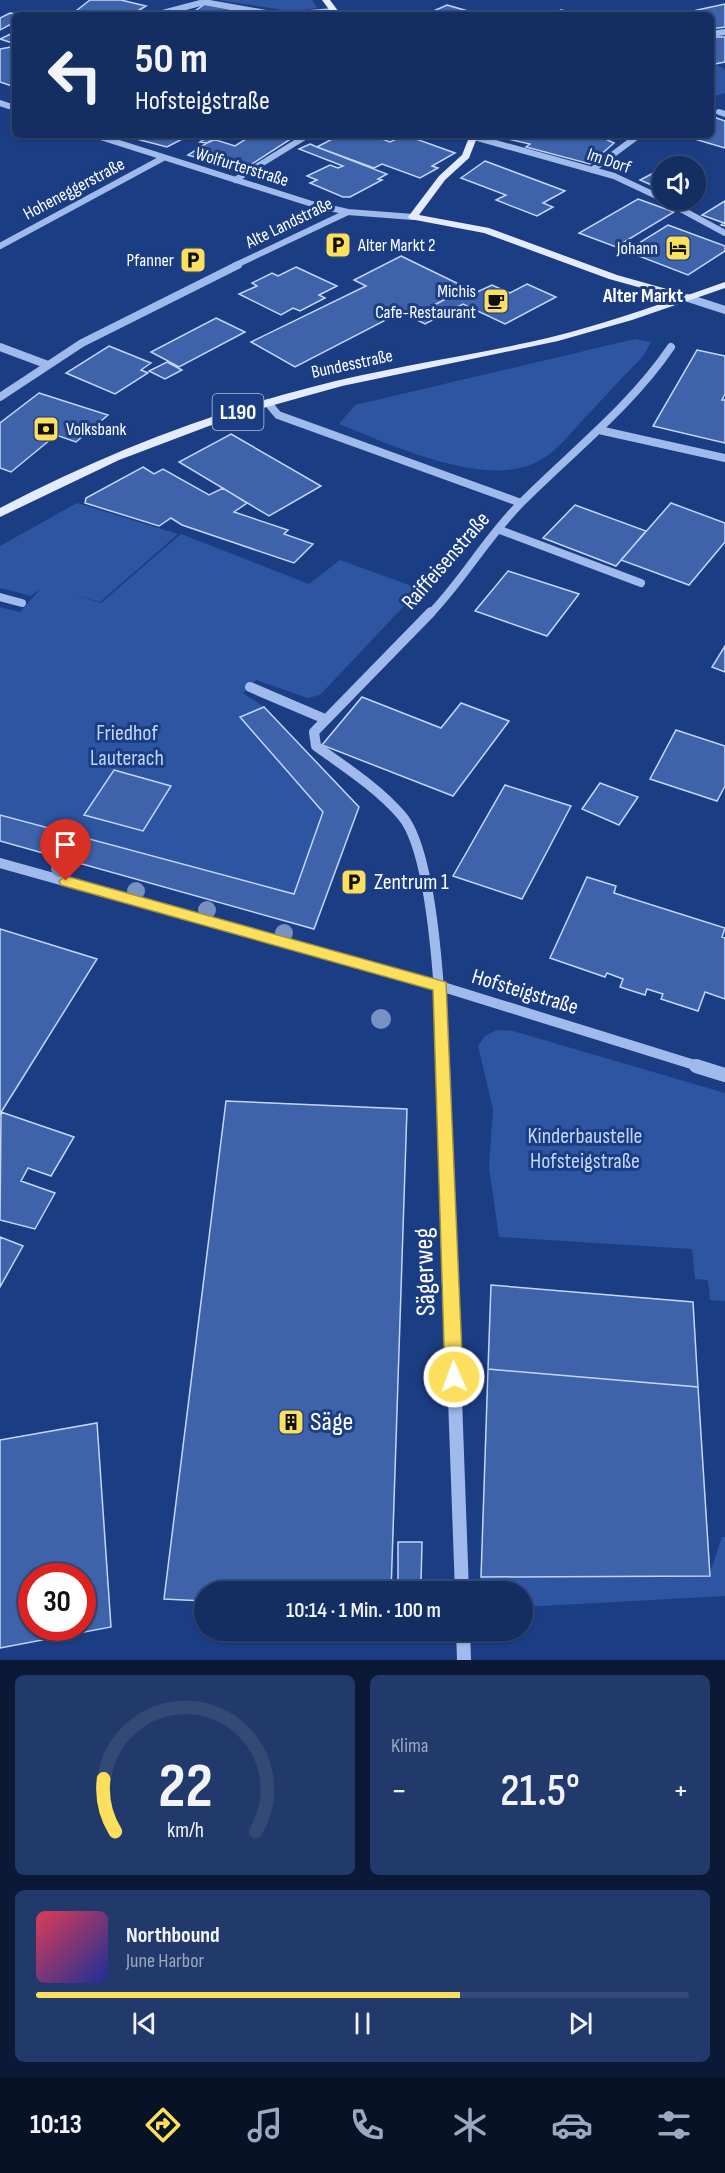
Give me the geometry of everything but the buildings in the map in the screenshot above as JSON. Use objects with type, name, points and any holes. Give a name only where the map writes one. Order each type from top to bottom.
[{"type":"main road","points":[[413,217],[442,178],[466,156],[473,138]]},
{"type":"main road","name":"Alte Landstraße","points":[[413,217],[486,230],[613,277],[688,298]]},
{"type":"main road","name":"Bundesstraße","points":[[0,513],[73,474],[137,447],[268,403],[319,388],[599,328],[725,285]]},
{"type":"street","points":[[166,12],[204,2],[260,12]]},
{"type":"street","name":"Wolfurterstraße","points":[[103,138],[163,159],[348,213]]},
{"type":"street","points":[[235,180],[303,138]]},
{"type":"street","name":"Im Dorf","points":[[481,138],[592,170],[628,182],[652,194]]},
{"type":"street","points":[[592,170],[635,138]]},
{"type":"street","name":"Hoheneggerstraße","points":[[0,246],[163,159]]},
{"type":"street","name":"Im Dorf","points":[[682,210],[725,233]]},
{"type":"street","name":"Alte Landstraße","points":[[0,397],[48,365],[153,306],[348,213],[413,217]]},
{"type":"street","points":[[688,298],[725,310]]},
{"type":"street","points":[[0,347],[48,365]]},
{"type":"street","name":"Raiffeisenstraße","points":[[325,719],[438,604],[521,503],[598,430],[656,369],[670,347]]},
{"type":"street","points":[[268,403],[278,415],[521,503]]},
{"type":"street","points":[[598,430],[725,458]]},
{"type":"street","points":[[500,530],[641,583]]},
{"type":"street","points":[[0,597],[22,603]]},
{"type":"street","points":[[249,687],[325,719]]},
{"type":"street","name":"Sägerweg","points":[[325,719],[314,732],[316,746],[371,787],[403,817],[422,862],[440,986],[462,1581]]},
{"type":"street","name":"Hofsteigstraße","points":[[0,863],[440,986],[725,1075]]},
{"type":"street","points":[[463,1641],[464,1660]]},
{"type":"green space","points":[[218,0],[312,0],[317,8],[291,11]]},
{"type":"green space","points":[[714,64],[725,69],[725,93],[714,96]]},
{"type":"green space","points":[[635,339],[651,342],[644,355],[555,449],[537,462],[515,469],[491,470],[437,461],[339,424],[355,405]]},
{"type":"green space","name":"Friedhof Lauterach","points":[[77,503],[178,534],[100,602],[71,594],[101,603],[181,534],[309,584],[340,560],[420,589],[320,695],[308,698],[256,680],[243,693],[264,707],[359,807],[314,929],[0,841],[0,607],[20,612],[42,587],[31,596],[0,588],[0,546]]},
{"type":"green space","name":"Kinderbaustelle Hofsteigstraße","points":[[497,1030],[513,1031],[725,1093],[725,1301],[710,1300],[708,1280],[695,1279],[692,1249],[499,1237],[489,1167],[493,1109],[478,1046],[485,1036]]},
{"type":"green space","points":[[722,1537],[725,1537],[725,1596],[533,1606],[533,1581],[480,1581],[481,1577],[709,1576]]},
{"type":"place","name":"Alter Markt 2","points":[[338,245]]},
{"type":"place","name":"Johann","points":[[678,248]]},
{"type":"place","name":"Pfanner","points":[[193,260]]},
{"type":"place","name":"Michis Cafe-Restaurant","points":[[496,301]]},
{"type":"place","name":"Volksbank","points":[[46,429]]},
{"type":"place","name":"Zentrum 1","points":[[354,882]]},
{"type":"place","name":"Säge","points":[[291,1422]]},
{"type":"district","name":"Alter Markt","points":[[643,296]]},
{"type":"route","points":[[66,881],[440,986],[454,1377]]}]
